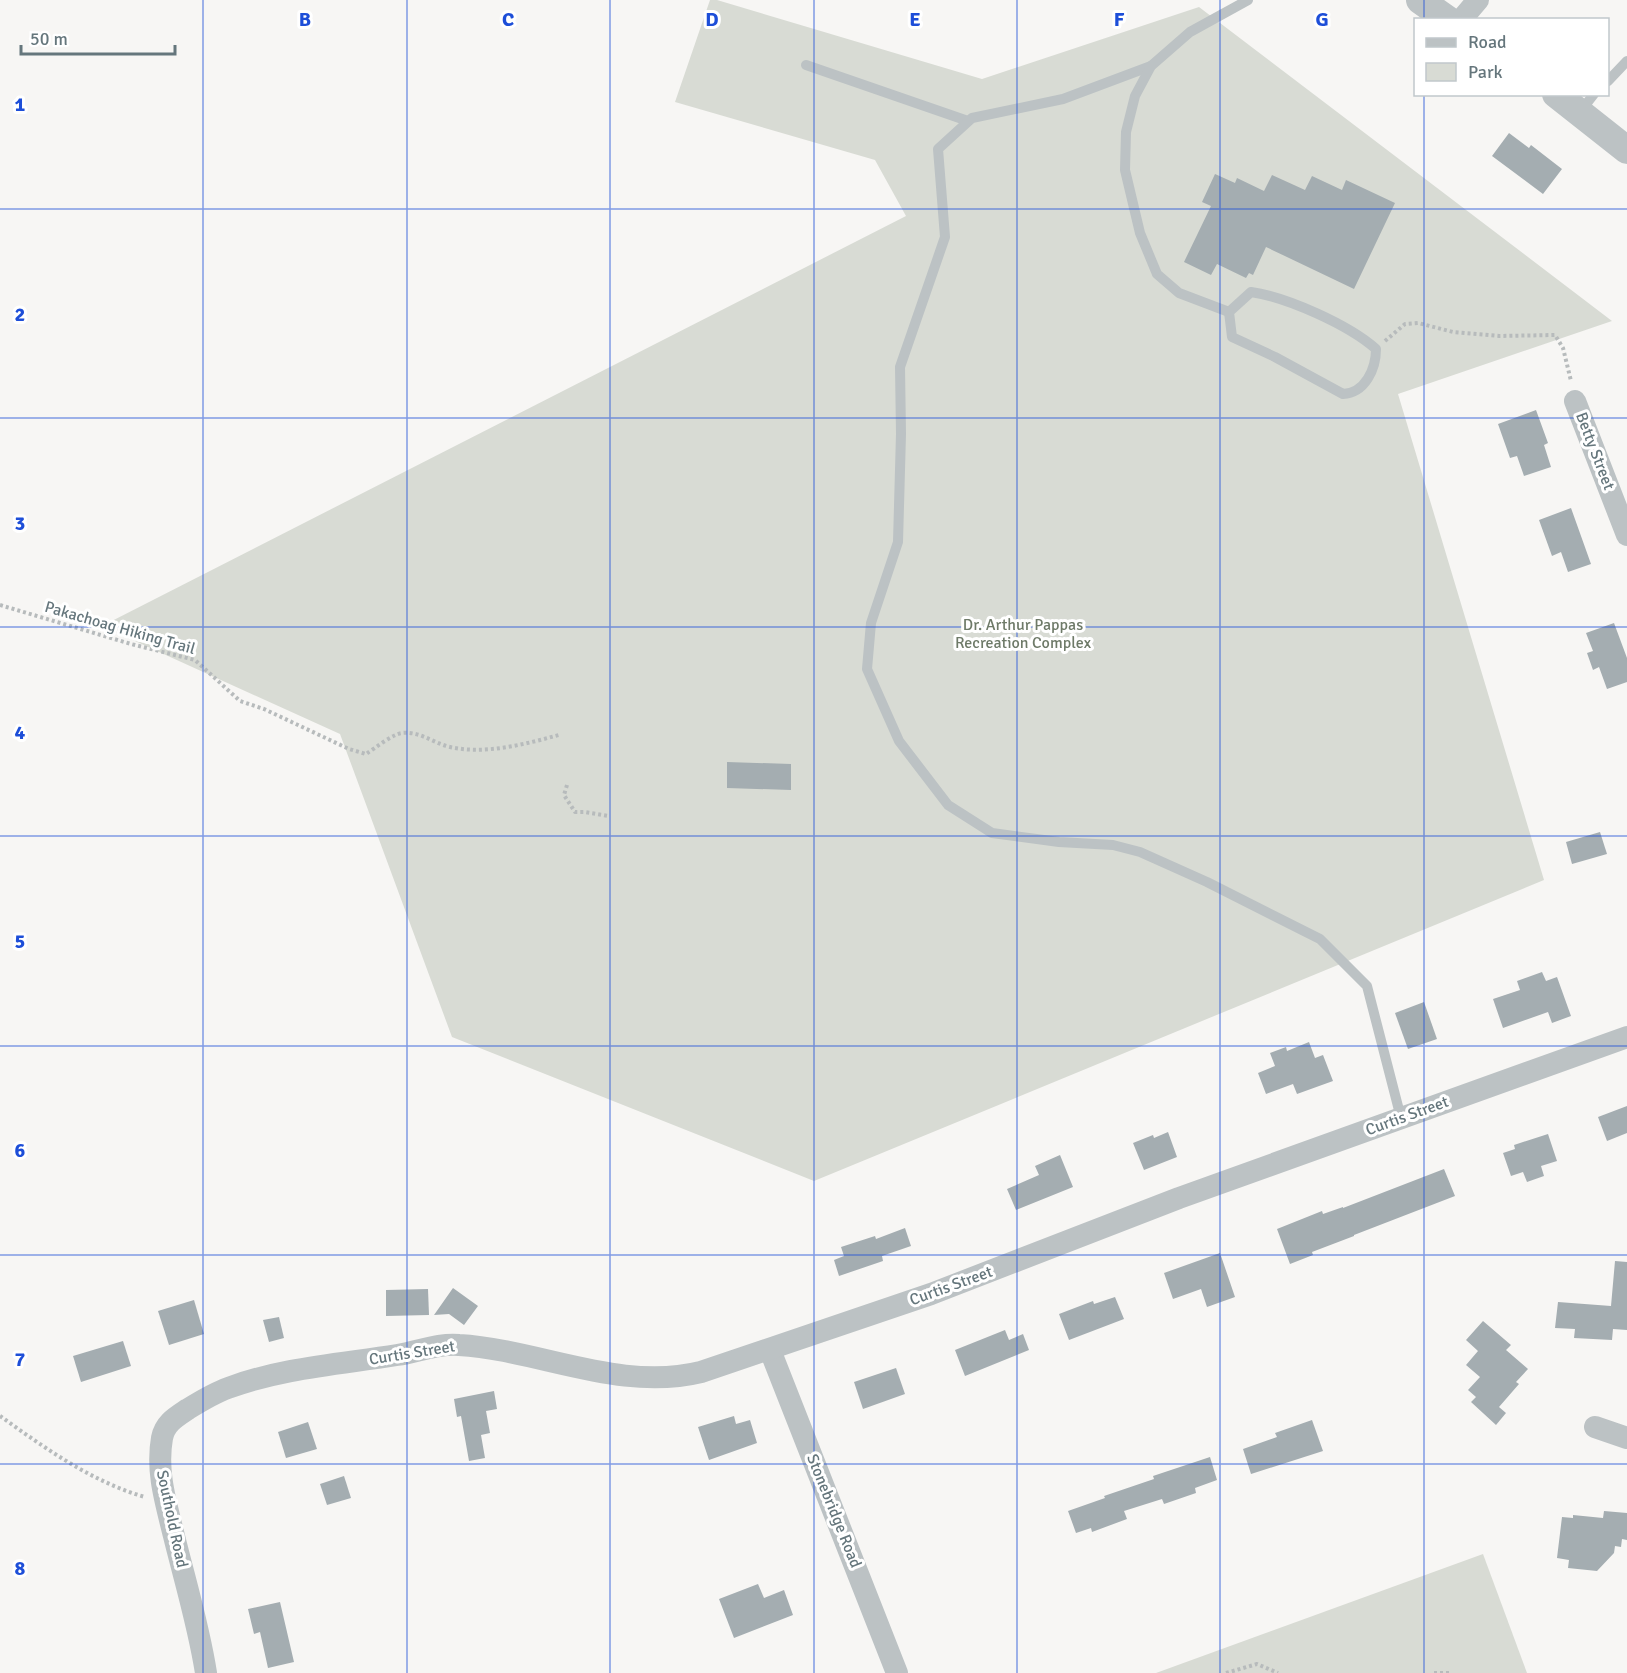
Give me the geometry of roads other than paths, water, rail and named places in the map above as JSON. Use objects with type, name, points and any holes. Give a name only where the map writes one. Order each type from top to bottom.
[{"type":"street","points":[[1420,0],[1445,18]]},
{"type":"street","points":[[1463,18],[1478,0]]},
{"type":"street","points":[[1562,96],[1587,104],[1627,150]]},
{"type":"street","name":"Betty Street","points":[[1575,401],[1627,535]]},
{"type":"street","name":"Curtis Street","points":[[253,1379],[408,1354],[444,1345],[500,1350],[642,1378],[665,1378],[701,1372],[954,1286],[1179,1198],[1627,1037]]},
{"type":"street","name":"Stonebridge Road","points":[[770,1350],[897,1673]]},
{"type":"street","name":"Southold Road","points":[[206,1673],[163,1490],[160,1457],[166,1426],[173,1418],[226,1388],[253,1379]]},
{"type":"street","points":[[1595,1427],[1627,1438]]},
{"type":"lane","points":[[1248,0],[1190,32],[1151,66],[1064,99],[972,118],[938,149],[945,237],[900,367],[898,542],[871,623],[867,669],[899,741],[948,806],[992,832],[1059,842],[1113,845],[1140,852],[1207,882],[1320,939],[1367,986],[1401,1118]]},
{"type":"lane","points":[[1609,80],[1627,61]]},
{"type":"lane","points":[[806,65],[968,121]]},
{"type":"lane","points":[[1151,66],[1135,96],[1126,132],[1125,170],[1140,234],[1158,274],[1179,293],[1229,312]]},
{"type":"lane","points":[[1251,292],[1271,295],[1306,309],[1365,340],[1376,349],[1376,358],[1364,386],[1353,394],[1343,394],[1275,357],[1232,337],[1229,312],[1251,292]]},
{"type":"park label","name":"Dr. Arthur Pappas Recreation Complex","points":[[1023,634]]}]
